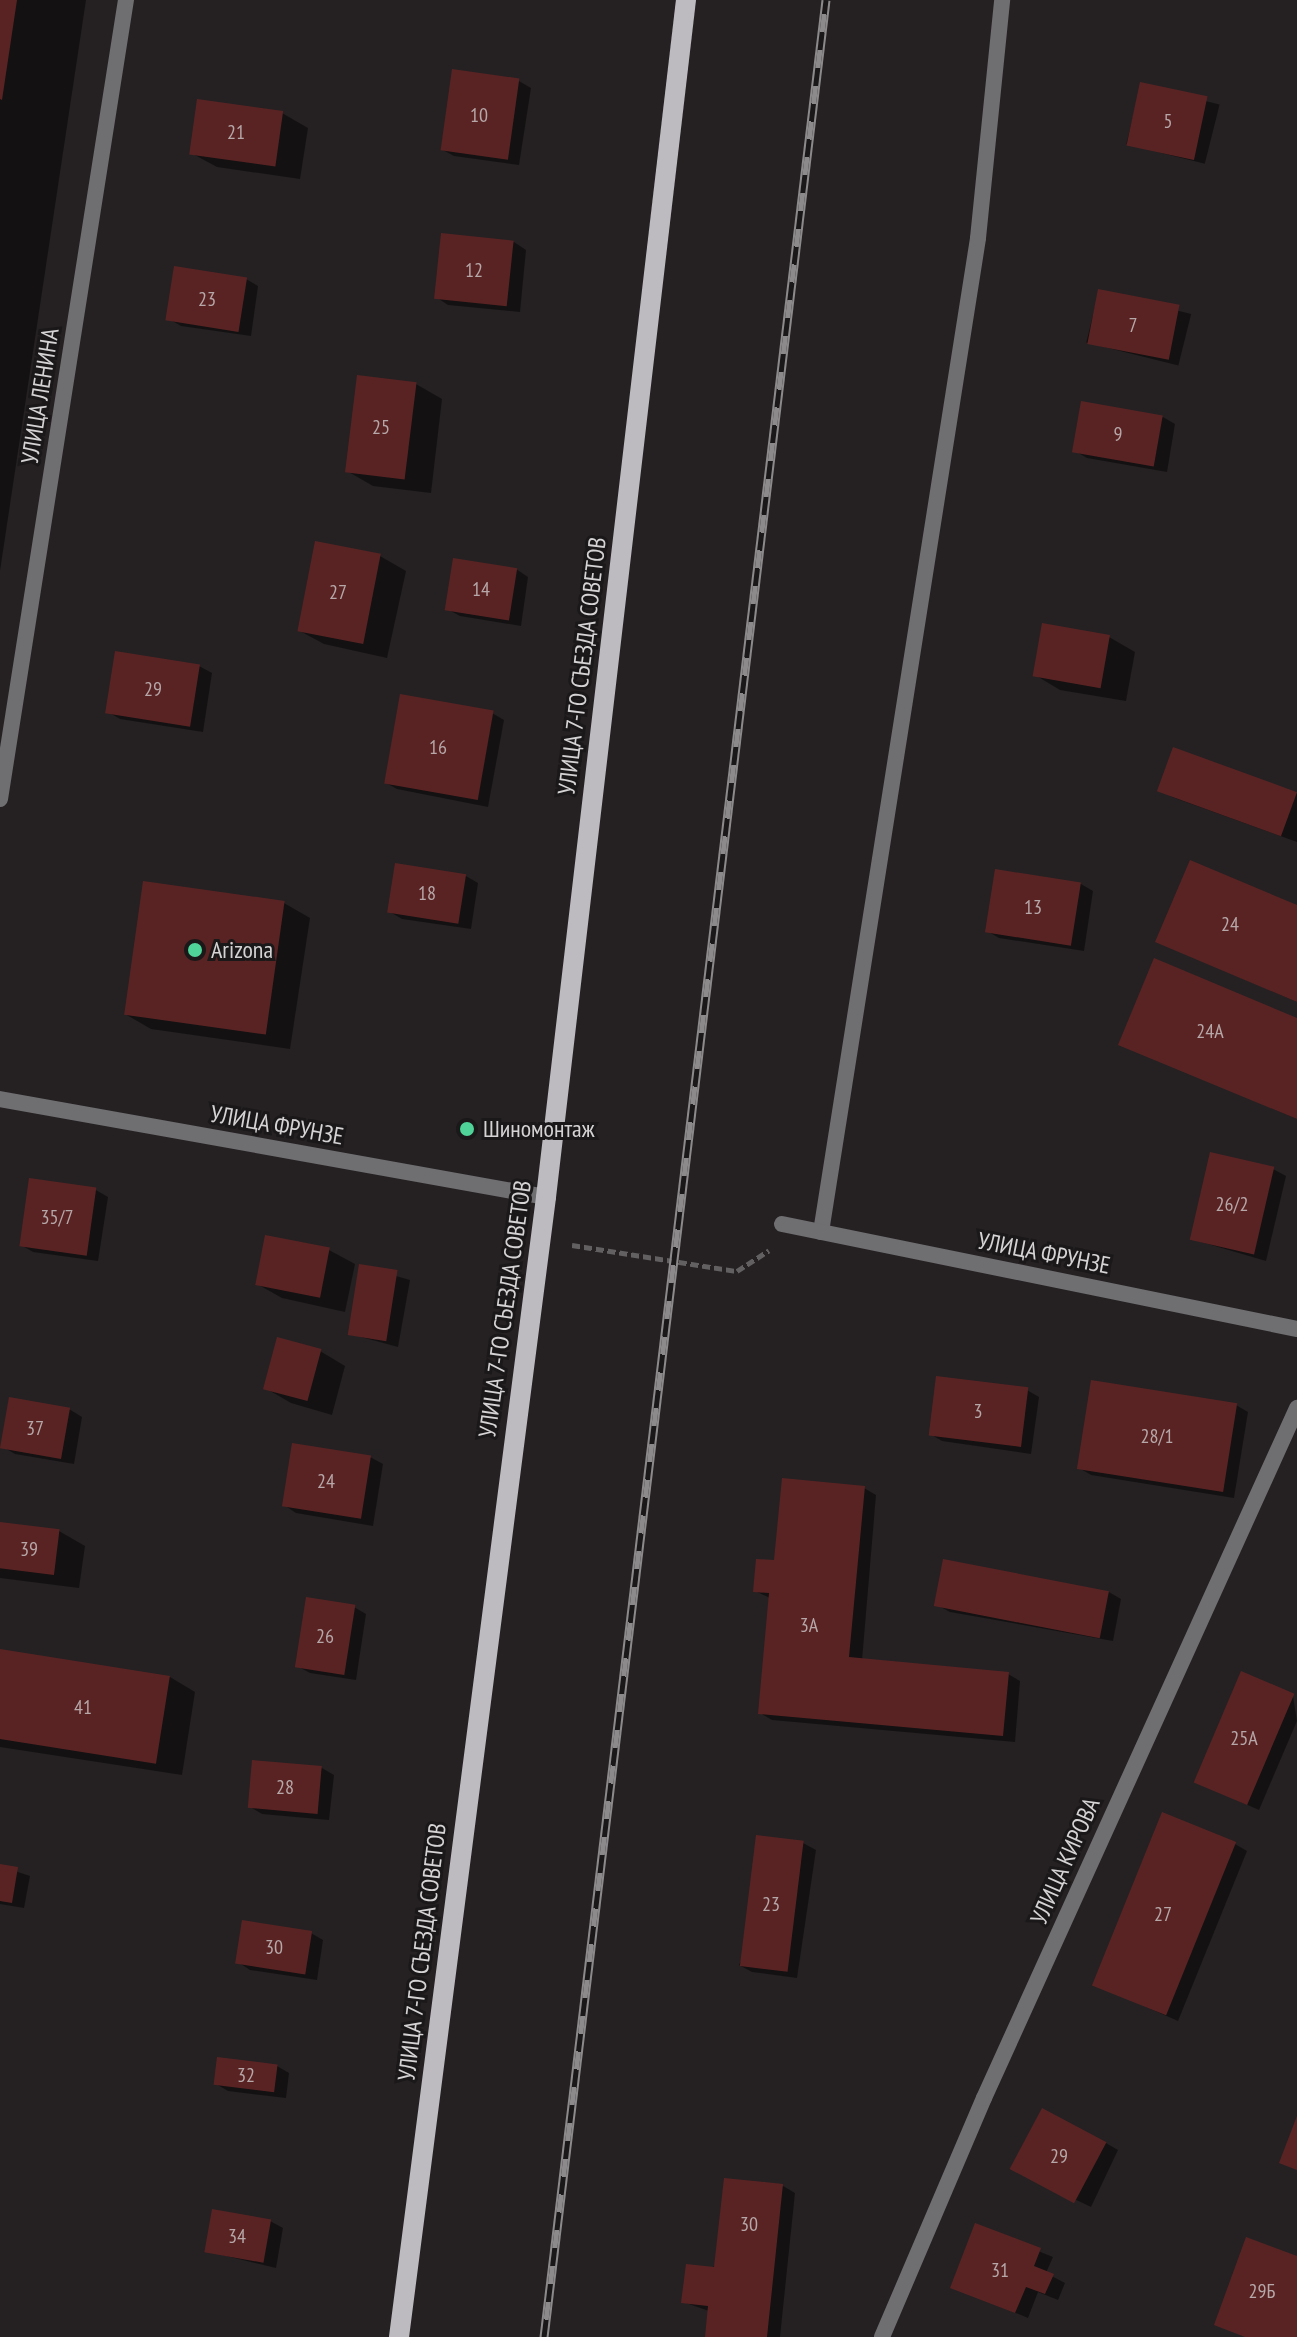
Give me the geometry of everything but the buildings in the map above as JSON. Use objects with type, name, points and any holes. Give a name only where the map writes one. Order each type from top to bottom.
[{"type":"main road","name":"УЛИЦА 7-ГО СЪЕЗДА СОВЕТОВ","points":[[399,2337],[546,1197],[686,0]]},
{"type":"street","name":"УЛИЦА ЛЕНИНА","points":[[0,799],[4,742],[126,0]]},
{"type":"street","points":[[821,1232],[978,238],[1002,0]]},
{"type":"street","name":"УЛИЦА ФРУНЗЕ","points":[[0,1099],[546,1197]]},
{"type":"street","name":"УЛИЦА ФРУНЗЕ","points":[[782,1224],[1297,1329]]},
{"type":"street","name":"УЛИЦА КИРОВА","points":[[882,2337],[984,2098],[1297,1408]]},
{"type":"path","points":[[571,1245],[737,1271],[769,1250],[782,1224]]},
{"type":"railway","points":[[544,2337],[826,0]]},
{"type":"place","name":"Arizona","points":[[195,950]]},
{"type":"place","name":"Шиномонтаж","points":[[467,1129]]}]
